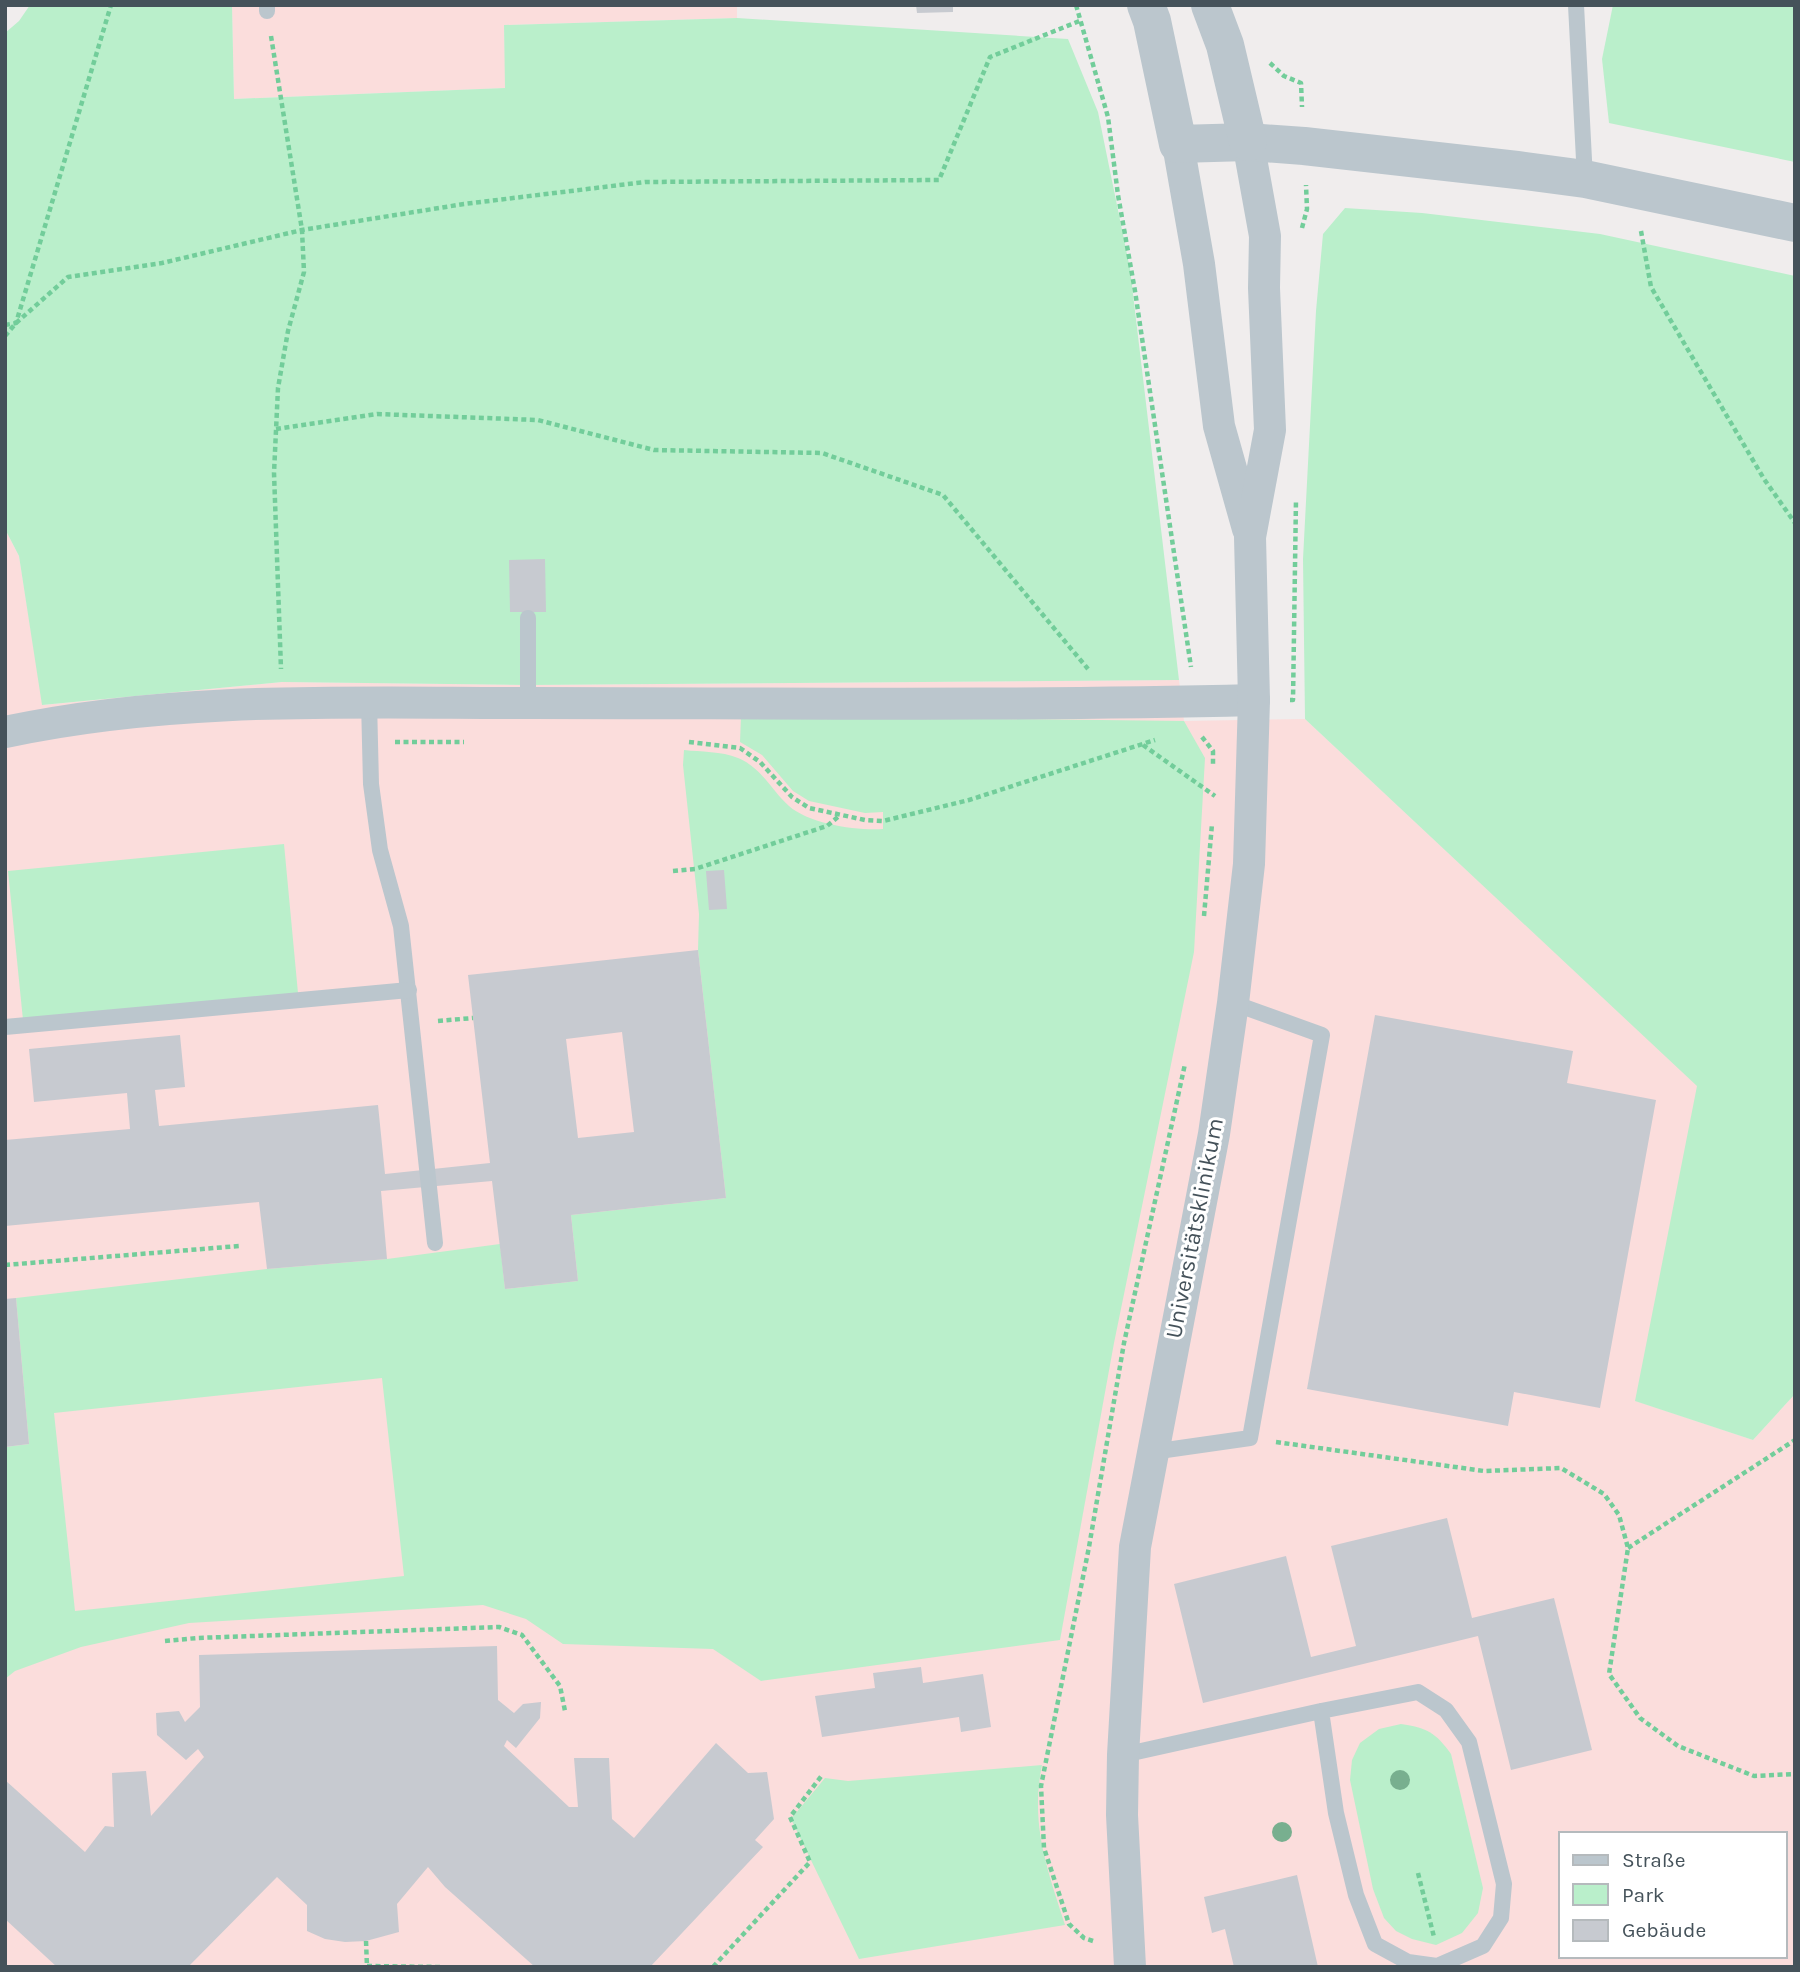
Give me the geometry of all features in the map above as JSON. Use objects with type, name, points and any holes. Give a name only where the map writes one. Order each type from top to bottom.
[{"type":"street","points":[[1146,5],[1152,21],[1178,144],[1199,264],[1219,426],[1250,537]]},
{"type":"street","points":[[1210,5],[1225,45],[1248,142],[1265,236],[1264,288],[1270,430],[1250,537]]},
{"type":"street","points":[[1178,144],[1248,142],[1304,146],[1585,178],[1795,223]]},
{"type":"street","name":"Universitätsklinikum","points":[[1130,1967],[1122,1815],[1135,1547],[1214,1134],[1249,864],[1254,700],[1250,537]]},
{"type":"street","points":[[5,732],[46,723],[132,712],[282,701],[528,703],[1254,700]]},
{"type":"lane","points":[[1576,5],[1585,178]]},
{"type":"lane","points":[[528,618],[528,703]]},
{"type":"lane","points":[[369,701],[371,784],[380,850],[401,926],[435,1243]]},
{"type":"lane","points":[[5,1027],[409,990]]},
{"type":"lane","points":[[1152,1452],[1250,1438],[1322,1035],[1233,1003]]},
{"type":"lane","points":[[1123,1755],[1321,1711],[1418,1692],[1446,1710],[1469,1742],[1504,1884],[1501,1917],[1483,1946],[1437,1966],[1408,1962],[1376,1944],[1356,1895],[1336,1813],[1321,1711]]},
{"type":"path","points":[[16,323],[111,5]]},
{"type":"path","points":[[1076,5],[1108,117],[1183,603],[1197,729],[1213,751],[1214,774]]},
{"type":"path","points":[[267,8],[302,230],[304,272],[288,331],[278,388],[274,473],[282,701]]},
{"type":"path","points":[[5,336],[68,277],[162,263],[302,230],[464,204],[645,182],[939,180],[990,57],[1082,20]]},
{"type":"path","points":[[1633,188],[1651,287],[1764,480],[1795,523]]},
{"type":"path","points":[[5,325],[16,323]]},
{"type":"path","points":[[276,429],[377,414],[538,420],[654,450],[822,453],[943,495],[1116,702]]},
{"type":"path","points":[[684,741],[740,748],[761,762],[792,797],[808,808],[883,821],[969,800],[1163,737]]},
{"type":"path","points":[[1142,744],[1215,796]]},
{"type":"path","points":[[1213,809],[1214,785]]},
{"type":"path","points":[[673,871],[695,869],[827,826],[840,815]]},
{"type":"path","points":[[1204,923],[1212,821]]},
{"type":"path","points":[[413,1023],[473,1018]]},
{"type":"path","points":[[1069,1924],[1044,1848],[1041,1786],[1124,1343],[1186,1060]]},
{"type":"path","points":[[5,1265],[239,1246]]},
{"type":"path","points":[[1250,1438],[1484,1471],[1561,1468],[1604,1494],[1619,1515],[1628,1548],[1609,1674],[1640,1718],[1678,1746],[1754,1776],[1795,1774]]},
{"type":"path","points":[[1628,1548],[1795,1440]]},
{"type":"path","points":[[165,1641],[499,1627],[522,1635],[560,1686],[565,1711]]},
{"type":"path","points":[[713,1967],[810,1861],[790,1817],[823,1774]]},
{"type":"path","points":[[1418,1873],[1436,1945],[1437,1966]]},
{"type":"path","points":[[366,1941],[367,1967],[442,1967]]},
{"type":"shaded area","points":[[232,5],[737,5],[737,18],[504,25],[506,88],[234,99]]},
{"type":"shaded area","points":[[5,529],[19,556],[43,705],[282,682],[528,685],[1179,680],[1184,721],[1305,719],[1698,1086],[1636,1401],[1753,1440],[1795,1394],[1795,1967],[5,1967]]},
{"type":"green space","points":[[30,5],[232,5],[234,99],[505,88],[504,25],[737,18],[1068,39],[1098,112],[1130,269],[1179,680],[528,685],[282,682],[42,705],[19,556],[5,529],[5,33],[19,21]]},
{"type":"green space","points":[[1613,5],[1795,5],[1795,162],[1609,123],[1602,59]]},
{"type":"green space","points":[[1345,208],[1422,213],[1600,234],[1795,276],[1795,1394],[1753,1440],[1635,1401],[1697,1086],[1305,719],[1303,559],[1316,311],[1323,234]]},
{"type":"green space","points":[[741,716],[1184,721],[1205,758],[1194,952],[1114,1343],[1060,1640],[761,1681],[713,1649],[563,1644],[526,1619],[483,1605],[189,1623],[81,1647],[15,1671],[5,1679],[5,1447],[29,1444],[16,1298],[267,1269],[387,1259],[500,1244],[505,1289],[578,1281],[571,1215],[726,1198],[698,950],[699,914],[683,765],[684,750],[725,754],[746,762],[760,773],[789,806],[821,822],[861,829],[883,829],[883,812],[865,813],[809,801],[793,791],[762,755],[740,742]],"holes":[[[382,1378],[404,1576],[75,1611],[54,1413]]]},
{"type":"green space","points":[[284,844],[298,993],[23,1020],[8,871]]},
{"type":"green space","points":[[1401,1724],[1430,1732],[1451,1754],[1483,1888],[1478,1913],[1462,1933],[1436,1945],[1412,1939],[1396,1931],[1384,1918],[1373,1889],[1350,1780],[1352,1760],[1360,1743],[1379,1729]]},
{"type":"green space","points":[[1042,1765],[1039,1827],[1065,1925],[859,1959],[791,1819],[825,1778],[848,1781]]},
{"type":"building","points":[[916,5],[953,5],[953,12],[917,13]]},
{"type":"building","points":[[545,559],[546,612],[510,612],[509,560]]},
{"type":"building","points":[[724,870],[727,909],[709,910],[706,871]]},
{"type":"building","points":[[698,950],[726,1198],[571,1215],[578,1281],[505,1289],[492,1181],[381,1191],[387,1259],[267,1269],[259,1202],[5,1226],[5,1140],[130,1129],[127,1093],[34,1102],[29,1049],[180,1035],[185,1087],[155,1090],[159,1126],[378,1105],[385,1174],[490,1163],[468,975]],"holes":[[[622,1032],[634,1132],[578,1138],[566,1039]]]},
{"type":"building","points":[[1375,1015],[1573,1051],[1567,1083],[1656,1100],[1600,1408],[1514,1392],[1508,1426],[1307,1389]]},
{"type":"building","points":[[16,1298],[29,1444],[5,1447],[5,1299]]},
{"type":"building","points":[[1447,1518],[1472,1618],[1554,1598],[1592,1750],[1511,1770],[1478,1636],[1203,1703],[1174,1584],[1286,1556],[1311,1657],[1356,1646],[1331,1546]]},
{"type":"building","points":[[497,1646],[498,1700],[514,1713],[523,1704],[541,1702],[540,1718],[516,1748],[507,1740],[504,1746],[569,1807],[578,1807],[574,1758],[609,1758],[612,1819],[634,1838],[716,1743],[748,1773],[767,1772],[774,1819],[755,1840],[763,1847],[650,1967],[535,1967],[445,1887],[428,1867],[397,1904],[399,1932],[366,1941],[325,1939],[307,1931],[307,1905],[277,1877],[188,1967],[57,1967],[5,1919],[5,1780],[85,1852],[105,1826],[114,1827],[112,1773],[146,1771],[151,1816],[204,1757],[198,1749],[186,1760],[157,1735],[156,1713],[179,1711],[185,1722],[200,1707],[199,1655]]},
{"type":"building","points":[[921,1667],[923,1683],[983,1674],[991,1727],[961,1732],[959,1717],[822,1737],[815,1696],[875,1688],[873,1673]]},
{"type":"building","points":[[1297,1875],[1318,1967],[1234,1967],[1225,1929],[1212,1933],[1204,1897]]}]
